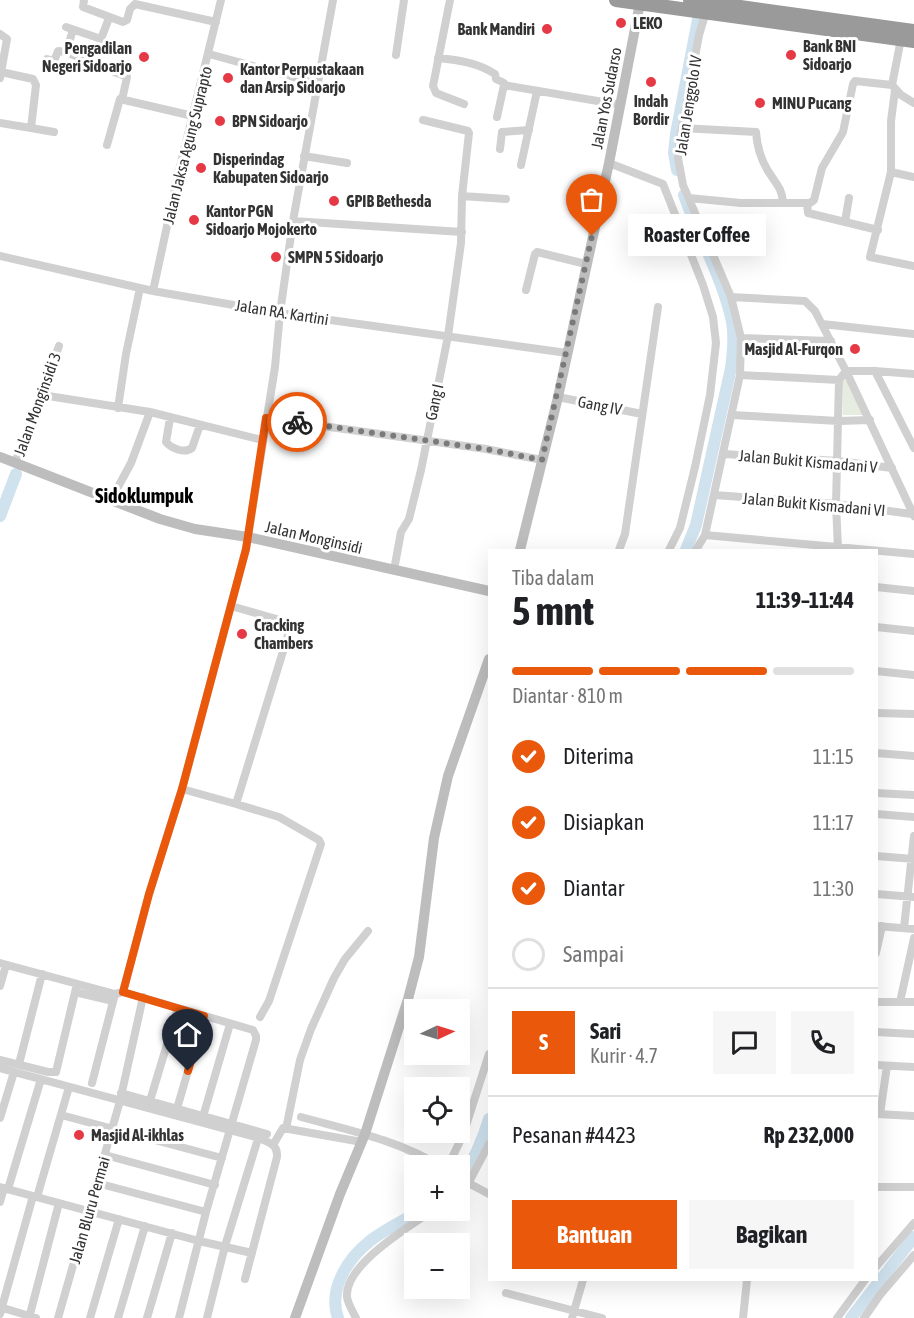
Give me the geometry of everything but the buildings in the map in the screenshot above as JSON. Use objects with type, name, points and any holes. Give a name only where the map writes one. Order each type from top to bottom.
[{"type":"highway","points":[[616,0],[700,5],[914,31]]},
{"type":"highway","points":[[700,5],[907,40]]},
{"type":"main road","name":"Jalan Yos Sudarso","points":[[520,549],[558,397],[609,163],[640,3]]},
{"type":"main road","name":"Jalan Monginsidi","points":[[0,457],[160,519],[195,529],[248,537],[488,591]]},
{"type":"main road","points":[[295,1318],[340,1194],[364,1138],[408,999],[418,957],[434,838],[448,776],[488,662]]},
{"type":"street","points":[[84,0],[83,7],[125,22],[132,5],[135,4],[216,22]]},
{"type":"street","name":"Jalan Jaksa Agung Suprapto","points":[[153,291],[222,0]]},
{"type":"street","points":[[92,1083],[117,995],[182,789],[248,537],[275,367],[293,221],[333,0]]},
{"type":"street","points":[[396,55],[404,0]]},
{"type":"street","points":[[450,0],[434,90],[436,93],[464,104]]},
{"type":"street","name":"Jalan Jenggolo IV","points":[[697,549],[705,535],[724,454],[740,375],[741,338],[731,297],[682,181],[678,158],[699,34],[700,5]]},
{"type":"street","points":[[47,59],[54,61],[70,28],[101,39],[109,18]]},
{"type":"street","points":[[0,34],[7,39],[0,75],[27,77],[35,82],[32,128]]},
{"type":"street","points":[[907,40],[894,88],[891,121],[891,172],[870,257],[914,266]]},
{"type":"street","points":[[60,51],[128,77],[122,100],[118,101],[107,146]]},
{"type":"street","points":[[209,54],[319,84]]},
{"type":"street","points":[[438,58],[468,62],[489,70],[495,74],[496,79],[504,82],[504,85],[621,105]]},
{"type":"street","points":[[689,198],[741,203],[807,203],[814,200],[822,168],[843,132],[853,84],[859,80],[894,88],[914,104]]},
{"type":"street","points":[[497,117],[504,85]]},
{"type":"street","points":[[521,165],[537,91]]},
{"type":"street","points":[[122,100],[193,116]]},
{"type":"street","name":"Gang I","points":[[394,570],[401,532],[409,519],[448,336],[462,232],[462,196],[468,132],[423,120]]},
{"type":"street","points":[[0,123],[54,132]]},
{"type":"street","points":[[682,128],[756,130],[759,153],[773,179],[779,185],[783,202]]},
{"type":"street","points":[[500,149],[502,132],[529,130]]},
{"type":"street","points":[[304,156],[346,163]]},
{"type":"street","points":[[609,163],[663,184],[703,285],[715,333],[716,343],[710,395],[695,467],[680,528],[670,549]]},
{"type":"street","points":[[891,172],[914,177]]},
{"type":"street","points":[[462,196],[506,199]]},
{"type":"street","points":[[845,222],[849,198]]},
{"type":"street","points":[[807,203],[808,213],[878,230]]},
{"type":"street","points":[[293,221],[462,232]]},
{"type":"street","points":[[526,290],[537,252],[586,264]]},
{"type":"street","name":"Jalan RA. Kartini","points":[[0,256],[153,291],[280,313],[567,353]]},
{"type":"street","points":[[118,408],[126,354],[140,288]]},
{"type":"street","points":[[731,297],[805,301],[815,311],[870,420],[913,515]]},
{"type":"street","points":[[619,549],[625,534],[658,307]]},
{"type":"street","points":[[822,324],[914,334]]},
{"type":"street","points":[[741,338],[831,341]]},
{"type":"street","name":"Jalan Monginsidi 3","points":[[15,463],[59,345]]},
{"type":"street","points":[[846,371],[914,374]]},
{"type":"street","points":[[705,535],[838,548],[839,380],[846,371]]},
{"type":"street","points":[[875,371],[914,447]]},
{"type":"street","points":[[740,375],[839,380]]},
{"type":"street","points":[[42,395],[150,412],[262,440]]},
{"type":"street","name":"Gang IV","points":[[558,397],[642,414]]},
{"type":"street","points":[[111,500],[131,463],[150,412]]},
{"type":"street","points":[[732,415],[839,421],[870,420]]},
{"type":"street","points":[[170,418],[166,442],[182,450],[188,451],[192,448],[200,425]]},
{"type":"street","points":[[266,418],[426,440],[542,460]]},
{"type":"street","name":"Jalan Bukit Kismadani V","points":[[724,454],[838,461],[892,468]]},
{"type":"street","name":"Jalan Bukit Kismadani VI","points":[[715,495],[837,504],[913,515]]},
{"type":"street","points":[[878,551],[914,554]]},
{"type":"street","points":[[878,587],[914,591]]},
{"type":"street","points":[[231,606],[282,620],[287,622],[289,628],[236,804]]},
{"type":"street","points":[[878,627],[914,631]]},
{"type":"street","points":[[878,671],[914,675]]},
{"type":"street","points":[[878,713],[914,714]]},
{"type":"street","points":[[878,753],[914,756]]},
{"type":"street","points":[[182,789],[279,818],[315,837],[321,844],[269,1001],[260,1017]]},
{"type":"street","points":[[878,793],[914,795]]},
{"type":"street","points":[[878,814],[914,817]]},
{"type":"street","points":[[904,928],[911,897],[914,836]]},
{"type":"street","points":[[878,856],[913,859]]},
{"type":"street","points":[[878,894],[911,897]]},
{"type":"street","points":[[879,926],[914,929]]},
{"type":"street","points":[[286,1129],[300,1059],[311,1029],[345,959],[368,931]]},
{"type":"street","points":[[900,1002],[914,938]]},
{"type":"street","points":[[0,986],[3,964],[42,974],[76,988],[143,998],[253,1030],[256,1036],[206,1212],[179,1318]]},
{"type":"street","points":[[19,1064],[42,974]]},
{"type":"street","points":[[0,1060],[53,1073],[56,1071],[76,988]]},
{"type":"street","name":"Jalan Bluru Permai","points":[[58,1318],[121,1097],[143,998]]},
{"type":"street","points":[[878,1002],[914,1002]]},
{"type":"street","points":[[148,1105],[178,1008]]},
{"type":"street","points":[[176,1112],[204,1016]]},
{"type":"street","points":[[202,1120],[230,1024]]},
{"type":"street","points":[[878,1032],[914,1034]]},
{"type":"street","points":[[454,1155],[463,1136],[488,1057]]},
{"type":"street","points":[[878,1065],[914,1067]]},
{"type":"street","points":[[887,1066],[878,1114],[914,1116]]},
{"type":"street","points":[[0,1068],[69,1087],[121,1097],[262,1135],[277,1149],[277,1157],[245,1279]]},
{"type":"street","points":[[0,1118],[14,1072]]},
{"type":"street","points":[[0,1202],[41,1079]]},
{"type":"street","points":[[59,1203],[32,1317],[1,1309],[69,1087]]},
{"type":"street","points":[[61,1115],[222,1158]]},
{"type":"street","points":[[301,1117],[423,1155]]},
{"type":"street","points":[[273,1145],[283,1128],[364,1138]]},
{"type":"street","points":[[207,1318],[225,1246],[262,1135]]},
{"type":"street","points":[[470,1172],[488,1145]]},
{"type":"street","points":[[105,1155],[215,1185]]},
{"type":"street","points":[[97,1183],[206,1212]]},
{"type":"street","points":[[470,1184],[488,1193]]},
{"type":"street","points":[[878,1187],[914,1187]]},
{"type":"street","points":[[4,1188],[199,1241],[252,1253]]},
{"type":"street","points":[[90,1318],[119,1220]]},
{"type":"street","points":[[356,1318],[347,1295],[351,1282],[362,1263],[395,1235],[416,1221]]},
{"type":"street","points":[[878,1264],[914,1223]]},
{"type":"street","points":[[118,1318],[145,1226]]},
{"type":"street","points":[[147,1318],[172,1233]]},
{"type":"street","points":[[864,1318],[914,1255]]},
{"type":"street","points":[[574,1315],[583,1281]]},
{"type":"street","points":[[743,1318],[747,1281]]},
{"type":"street","points":[[837,1318],[864,1281]]},
{"type":"street","points":[[506,1293],[574,1315],[602,1318]]},
{"type":"shaded area","points":[[843,380],[848,380],[867,415],[843,415]]},
{"type":"waterway","points":[[677,170],[674,153],[676,134],[701,4]]},
{"type":"waterway","points":[[684,195],[723,290],[734,339],[731,368],[696,525],[686,549]]},
{"type":"waterway","points":[[0,516],[16,474]]},
{"type":"waterway","points":[[470,1166],[488,1122]]},
{"type":"waterway","points":[[338,1318],[336,1297],[347,1266],[362,1248],[404,1220]]},
{"type":"waterway","points":[[851,1318],[914,1237]]},
{"type":"way so far","points":[[297,422],[486,449],[542,460],[558,397],[592,236]]},
{"type":"place","name":"LEKO","points":[[621,23]]},
{"type":"place","name":"Bank Mandiri","points":[[547,29]]},
{"type":"place","name":"Bank BNI Sidoarjo","points":[[791,55]]},
{"type":"place","name":"Pengadilan Negeri Sidoarjo","points":[[144,57]]},
{"type":"place","name":"Kantor Perpustakaan dan Arsip Sidoarjo","points":[[228,78]]},
{"type":"place","name":"Indah Bordir","points":[[651,82]]},
{"type":"place","name":"MINU Pucang","points":[[760,103]]},
{"type":"place","name":"BPN Sidoarjo","points":[[220,121]]},
{"type":"place","name":"Disperindag Kabupaten Sidoarjo","points":[[201,168]]},
{"type":"place","name":"GPIB Bethesda","points":[[334,201]]},
{"type":"place","name":"Kantor PGN Sidoarjo Mojokerto","points":[[194,220]]},
{"type":"place","name":"Roaster Coffee","points":[[592,236]]},
{"type":"place","name":"SMPN 5 Sidoarjo","points":[[276,257]]},
{"type":"place","name":"Masjid Al-Furqon","points":[[855,349]]},
{"type":"place","name":"Cracking Chambers","points":[[242,634]]},
{"type":"place","name":"Masjid Al-ikhlas","points":[[79,1135]]},
{"type":"district","name":"Sidoklumpuk","points":[[144,495]]},
{"type":"route","points":[[188,1071],[204,1016],[123,992],[137,934],[182,789],[246,549],[266,418],[297,422]]}]
